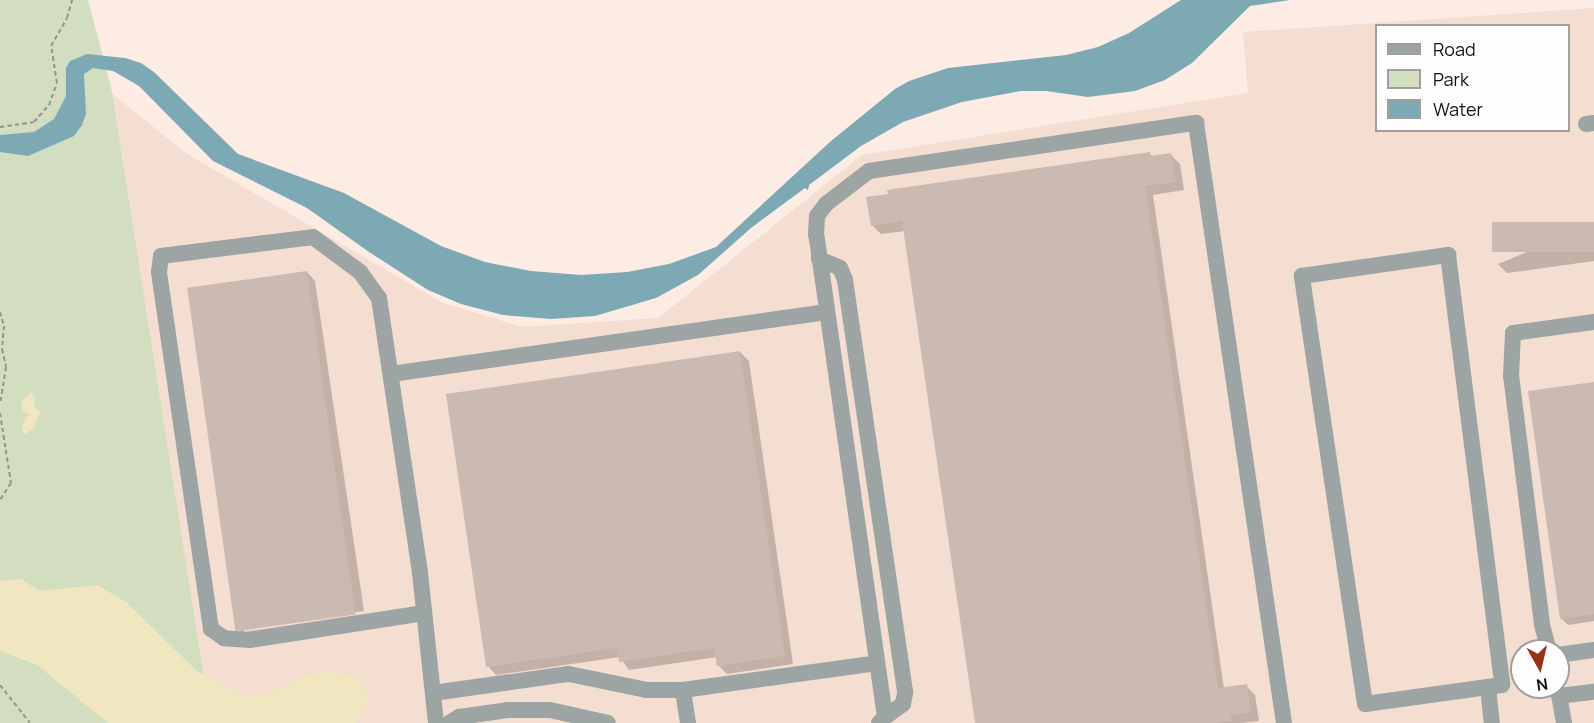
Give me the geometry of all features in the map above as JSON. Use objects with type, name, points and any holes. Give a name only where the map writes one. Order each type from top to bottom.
[{"type":"lane","points":[[882,720],[877,663],[816,236],[817,216],[826,204],[869,171],[1196,123],[1284,723]]},
{"type":"lane","points":[[424,613],[250,640],[224,638],[211,629],[159,272],[161,256],[313,237],[360,272],[379,298],[424,613],[436,723]]},
{"type":"lane","points":[[1448,255],[1502,685],[1488,687],[1365,704],[1302,276],[1448,255]]},
{"type":"lane","points":[[819,259],[840,268],[845,280],[905,693],[903,704],[882,720]]},
{"type":"lane","points":[[391,374],[827,312]]},
{"type":"lane","points":[[1546,639],[1542,624],[1511,376],[1513,333],[1594,322]]},
{"type":"lane","points":[[856,514],[879,510]]},
{"type":"lane","points":[[1570,653],[1594,650]]},
{"type":"lane","points":[[433,693],[569,674],[647,690],[683,690],[877,663]]},
{"type":"lane","points":[[1488,687],[1492,723]]},
{"type":"lane","points":[[683,690],[688,723]]},
{"type":"lane","points":[[1570,692],[1594,692]]},
{"type":"lane","points":[[1559,699],[1564,723]]},
{"type":"lane","points":[[449,723],[459,717],[508,710],[550,710],[608,723]]},
{"type":"path","points":[[0,127],[34,122],[49,105],[57,83],[51,46],[67,18],[72,0]]},
{"type":"path","points":[[0,312],[4,326],[1,350],[6,367],[0,404]]},
{"type":"path","points":[[0,412],[11,483],[0,500]]},
{"type":"path","points":[[0,685],[30,723]]},
{"type":"shaded area","points":[[1594,8],[1594,723],[202,723],[104,87],[187,154],[441,302],[522,327],[658,318],[862,155],[1248,93],[1243,32]]},
{"type":"green space","points":[[0,0],[88,0],[111,87],[211,723],[0,723]]},
{"type":"sand","points":[[31,392],[35,398],[34,406],[40,412],[34,428],[26,434],[22,430],[24,421],[29,415],[23,411],[21,402]]},
{"type":"sand","points":[[21,579],[40,591],[97,585],[126,602],[198,672],[246,696],[270,693],[305,676],[328,671],[355,677],[365,687],[369,699],[356,723],[108,723],[37,665],[0,651],[0,581]]},
{"type":"water","points":[[1181,0],[1290,0],[1250,6],[1192,63],[1165,80],[1135,91],[1088,97],[1046,91],[1021,91],[962,102],[903,122],[861,146],[809,185],[808,190],[805,188],[751,228],[698,275],[656,298],[595,316],[551,319],[503,315],[461,304],[428,290],[307,208],[213,161],[139,86],[113,71],[93,68],[84,74],[86,114],[74,136],[28,156],[0,152],[0,135],[34,132],[54,119],[66,96],[66,68],[70,61],[87,54],[125,58],[141,63],[154,72],[238,154],[344,193],[441,246],[485,262],[531,271],[581,275],[627,272],[669,264],[716,247],[831,141],[895,89],[909,81],[948,68],[1066,55],[1098,47],[1129,33]]},
{"type":"building","points":[[1150,152],[1151,156],[1171,153],[1176,182],[1145,186],[1218,688],[1247,684],[1251,712],[1230,715],[1231,721],[1215,723],[975,723],[902,221],[871,226],[866,197],[888,194],[887,190]]},
{"type":"building","points":[[1492,222],[1594,222],[1594,252],[1492,252]]},
{"type":"building","points":[[307,271],[355,615],[235,631],[187,288]]},
{"type":"building","points":[[740,351],[785,656],[717,666],[714,648],[619,662],[617,648],[486,667],[446,394]]},
{"type":"building","points":[[1594,382],[1594,614],[1560,619],[1528,391]]}]
